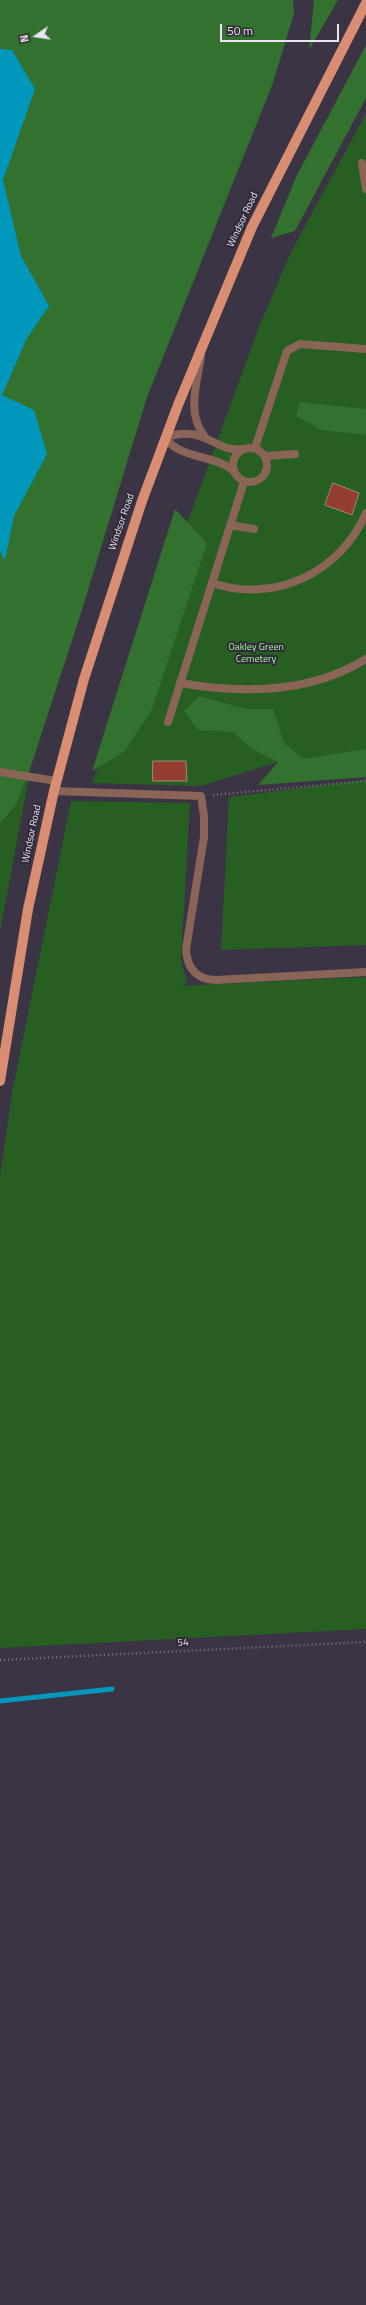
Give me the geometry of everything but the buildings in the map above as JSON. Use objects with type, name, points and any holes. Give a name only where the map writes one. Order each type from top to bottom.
[{"type":"main road","name":"Windsor Road","points":[[0,1081],[26,922],[55,786],[100,627],[165,438],[203,341],[260,209],[366,3]]},
{"type":"lane","points":[[362,163],[366,189]]},
{"type":"lane","points":[[203,341],[194,415],[198,427],[205,438]]},
{"type":"lane","points":[[255,448],[287,351],[300,344],[366,349]]},
{"type":"lane","points":[[233,470],[214,459],[182,452],[169,444],[165,438],[187,433],[232,448],[255,448],[265,456],[268,466],[264,476],[255,482],[244,482],[235,475],[233,470],[234,458],[242,449]]},
{"type":"lane","points":[[265,456],[295,454]]},
{"type":"lane","points":[[168,722],[244,482]]},
{"type":"lane","points":[[212,583],[237,590],[255,590],[277,588],[298,581],[318,570],[344,549],[357,531],[366,513]]},
{"type":"lane","points":[[230,525],[254,529]]},
{"type":"lane","points":[[180,684],[231,690],[275,689],[326,678],[366,659]]},
{"type":"lane","points":[[0,772],[55,786],[200,796],[204,816],[204,837],[186,949],[187,961],[194,973],[204,979],[216,980],[366,972]]},
{"type":"path","points":[[200,796],[366,781]]},
{"type":"path","name":"54","points":[[0,1660],[366,1642]]},
{"type":"green space","points":[[0,0],[293,0],[294,13],[273,83],[147,397],[81,613],[31,766],[16,805],[0,823]]},
{"type":"green space","points":[[314,0],[338,0],[309,50]]},
{"type":"green space","points":[[366,45],[366,98],[295,231],[271,238],[296,177]]},
{"type":"green space","name":"Oakley Green Cemetery","points":[[366,113],[366,752],[278,762],[201,786],[92,783],[259,327],[291,252]]},
{"type":"green space","points":[[300,402],[366,409],[366,435],[321,430],[296,416]]},
{"type":"green space","points":[[175,509],[207,543],[152,709],[125,751],[92,771]]},
{"type":"green space","points":[[199,696],[246,709],[273,709],[284,743],[303,759],[366,749],[366,777],[258,785],[278,762],[252,749],[233,732],[198,730],[184,711]]},
{"type":"green space","points":[[0,761],[31,766],[0,932]]},
{"type":"green space","points":[[366,780],[366,945],[221,950],[229,797]]},
{"type":"green space","points":[[71,801],[190,803],[181,959],[187,984],[178,986],[366,977],[366,1629],[0,1648],[0,1177],[12,1093]]},
{"type":"water","points":[[0,49],[12,50],[35,89],[3,180],[21,256],[49,306],[27,338],[2,395],[34,410],[47,454],[14,516],[5,560],[0,551]]},
{"type":"waterway","points":[[0,1701],[112,1689]]}]
